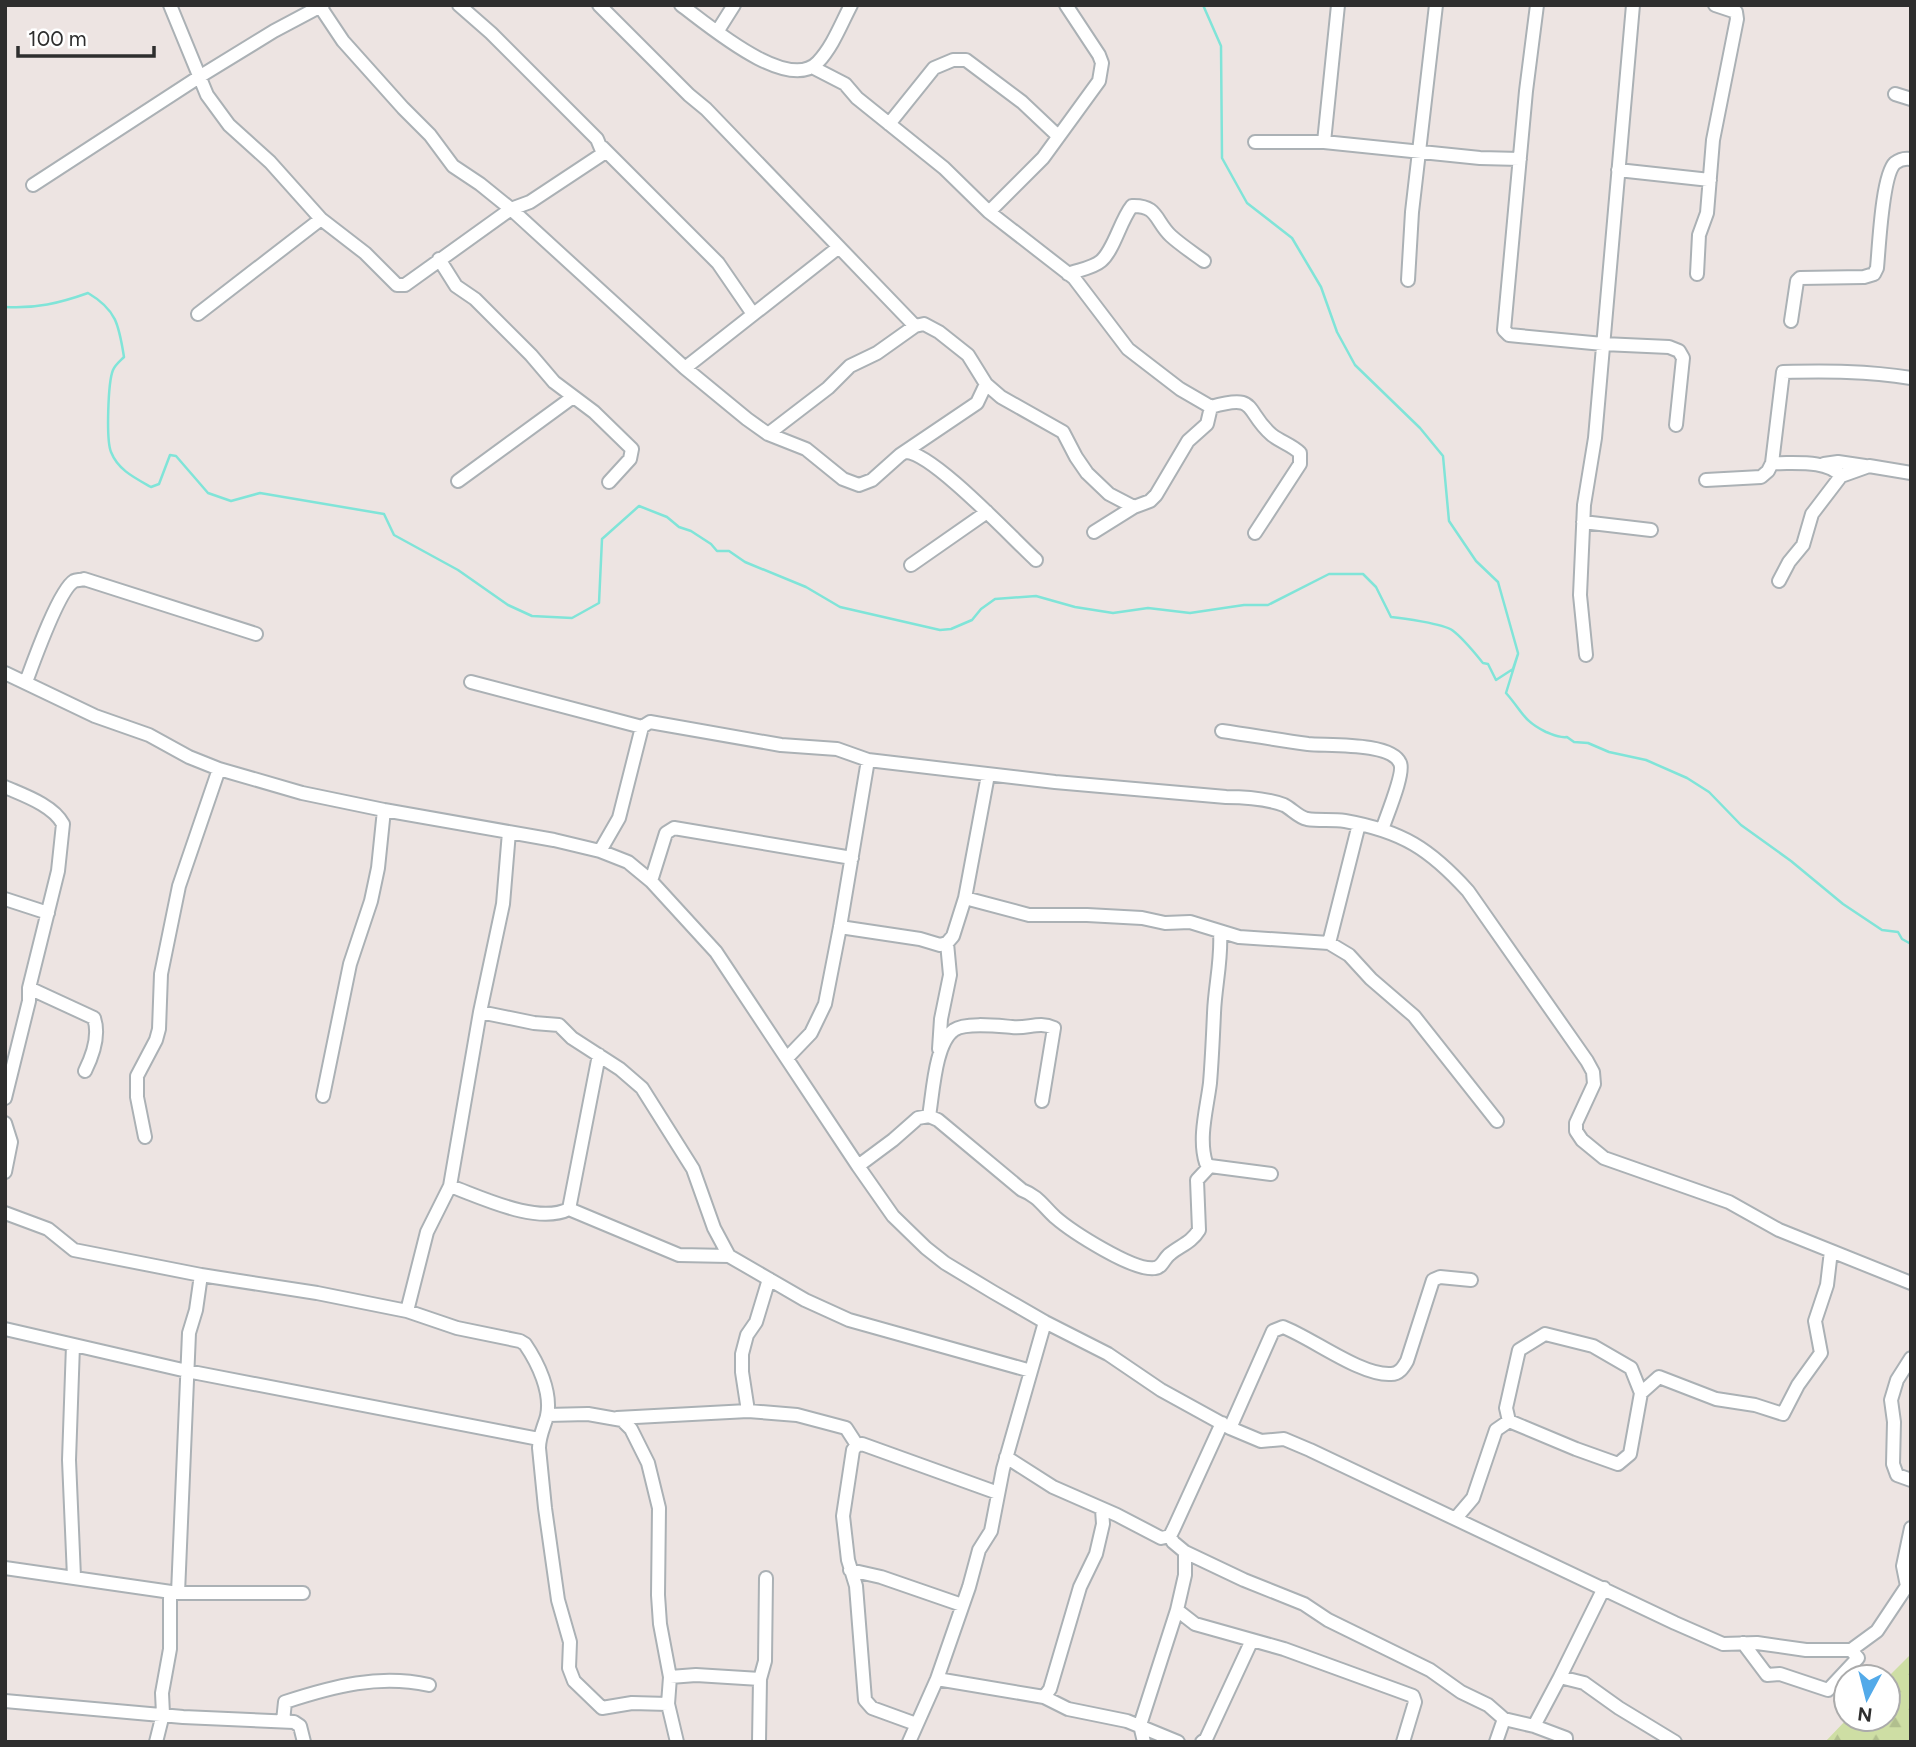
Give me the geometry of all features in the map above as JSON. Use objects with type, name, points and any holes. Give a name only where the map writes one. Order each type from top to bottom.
[{"type":"street","points":[[170,5],[207,96],[229,125],[270,162],[321,219],[365,253],[397,285],[405,285],[511,209],[530,202],[601,155],[602,147]]},
{"type":"street","points":[[459,5],[535,76],[718,263],[753,314]]},
{"type":"street","points":[[681,5],[737,47],[783,68],[801,72],[817,64],[832,43],[851,5]]},
{"type":"street","points":[[717,32],[734,5]]},
{"type":"street","points":[[989,212],[1043,158],[1099,82],[1102,63],[1066,5]]},
{"type":"street","points":[[1324,142],[1338,5]]},
{"type":"street","points":[[1408,279],[1412,212],[1436,5]]},
{"type":"street","points":[[1537,5],[1504,330],[1509,335],[1669,347],[1683,355],[1676,425]]},
{"type":"street","points":[[1586,655],[1580,595],[1584,505],[1595,438],[1633,5]]},
{"type":"street","points":[[1697,274],[1699,235],[1707,213],[1713,140],[1737,19],[1736,12],[1732,9],[1715,5]]},
{"type":"street","points":[[33,185],[199,77],[321,6],[343,41],[430,135],[449,162],[511,209],[685,368],[768,434],[806,449],[843,479],[859,485],[872,480],[906,452],[977,403],[986,384]]},
{"type":"street","points":[[605,7],[915,326]]},
{"type":"street","points":[[889,124],[934,68],[953,60],[966,60],[1021,102],[1058,136]]},
{"type":"street","points":[[811,67],[845,84],[857,97],[944,168],[989,212],[1068,274],[1128,349],[1180,389],[1211,407],[1233,401],[1251,406],[1274,437],[1300,453],[1300,464],[1255,533]]},
{"type":"street","points":[[1895,94],[1911,99]]},
{"type":"street","points":[[1255,142],[1324,142],[1480,158],[1520,159]]},
{"type":"street","points":[[1791,321],[1797,281],[1800,278],[1864,277],[1874,274],[1889,174],[1898,160],[1911,159]]},
{"type":"street","points":[[1618,170],[1710,180]]},
{"type":"street","points":[[1068,274],[1100,261],[1132,206],[1144,206],[1154,212],[1169,234],[1204,261]]},
{"type":"street","points":[[198,314],[321,219]]},
{"type":"street","points":[[685,368],[839,247]]},
{"type":"street","points":[[439,259],[456,286],[475,299],[554,382],[594,412],[632,449],[630,459],[609,482]]},
{"type":"street","points":[[768,434],[828,388],[850,366],[877,353],[915,326],[929,326],[968,355],[986,384],[1001,397],[1063,432],[1087,473],[1109,494],[1134,507]]},
{"type":"street","points":[[1706,480],[1761,477],[1768,471],[1772,463],[1783,372],[1840,370],[1911,378]]},
{"type":"street","points":[[458,481],[573,397]]},
{"type":"street","points":[[1094,532],[1156,495],[1188,441],[1207,424],[1211,407]]},
{"type":"street","points":[[906,452],[917,454],[952,480],[1036,559]]},
{"type":"street","points":[[1772,463],[1820,465],[1838,462],[1911,473]]},
{"type":"street","points":[[1820,465],[1835,469],[1841,476]]},
{"type":"street","points":[[1779,581],[1788,562],[1803,545],[1812,514],[1841,476],[1869,466]]},
{"type":"street","points":[[911,565],[987,512]]},
{"type":"street","points":[[1583,522],[1651,530]]},
{"type":"street","points":[[26,682],[53,615],[68,587],[75,581],[84,579],[256,634]]},
{"type":"street","points":[[5,673],[95,716],[149,735],[189,757],[219,769],[302,793],[600,851],[628,862],[651,881],[716,953],[893,1216],[945,1263],[1045,1322],[1108,1354],[1161,1390],[1226,1426],[1261,1441],[1284,1439],[1723,1644],[1757,1643],[1806,1650],[1851,1650],[1877,1631],[1907,1586],[1903,1566],[1911,1528]]},
{"type":"street","points":[[471,682],[642,727]]},
{"type":"street","points":[[600,851],[619,818],[642,727],[650,722],[781,745],[837,749],[868,760],[988,775],[1251,797],[1287,806],[1307,819],[1359,824],[1382,830],[1423,848],[1447,867],[1468,891],[1587,1061],[1594,1084],[1576,1123],[1576,1131],[1582,1140],[1604,1158],[1729,1202],[1779,1230],[1911,1283]]},
{"type":"street","points":[[1222,731],[1312,744],[1366,748],[1392,754],[1398,759],[1401,769],[1382,830]]},
{"type":"street","points":[[787,1058],[811,1033],[827,996],[868,760]]},
{"type":"street","points":[[145,1138],[137,1097],[137,1076],[159,1029],[161,974],[179,886],[219,769]]},
{"type":"street","points":[[841,927],[920,939],[940,945],[947,943],[953,936],[965,898],[988,775]]},
{"type":"street","points":[[5,787],[41,804],[61,819],[63,824],[58,871],[5,1098]]},
{"type":"street","points":[[323,1096],[350,964],[371,901],[378,868],[384,810]]},
{"type":"street","points":[[1329,943],[1359,824]]},
{"type":"street","points":[[651,881],[666,833],[674,828],[852,858]]},
{"type":"street","points":[[407,1311],[427,1232],[450,1186],[480,1012],[503,904],[509,832]]},
{"type":"street","points":[[965,898],[1029,915],[1087,915],[1142,918],[1165,923],[1190,922],[1239,937],[1329,943],[1349,955],[1371,979],[1414,1016],[1497,1121]]},
{"type":"street","points":[[5,899],[48,913]]},
{"type":"street","points":[[1220,932],[1214,1046],[1203,1155],[1210,1166],[1271,1174]]},
{"type":"street","points":[[929,1116],[941,1019],[950,975],[947,943]]},
{"type":"street","points":[[29,988],[94,1018],[97,1026],[93,1053],[85,1071]]},
{"type":"street","points":[[480,1012],[534,1023],[554,1023],[620,1069],[642,1088],[693,1169],[714,1228],[729,1256]]},
{"type":"street","points":[[939,1049],[953,1030],[965,1026],[1014,1028],[1046,1024],[1054,1028],[1042,1101]]},
{"type":"street","points":[[569,1209],[599,1055]]},
{"type":"street","points":[[858,1166],[918,1118],[929,1116],[938,1120],[1022,1190],[1035,1195],[1054,1216],[1077,1234],[1113,1254],[1149,1268],[1160,1266],[1170,1254],[1195,1237],[1199,1230],[1197,1180],[1210,1166]]},
{"type":"street","points":[[5,1123],[11,1142],[5,1172]]},
{"type":"street","points":[[450,1186],[521,1212],[562,1212],[569,1209],[679,1255],[729,1256],[805,1300],[849,1320],[1031,1371]]},
{"type":"street","points":[[5,1213],[48,1229],[74,1250],[407,1311],[457,1328],[520,1340],[525,1344],[545,1386],[548,1405],[539,1439],[545,1508],[558,1600],[569,1634],[571,1674],[574,1681],[602,1708],[632,1703],[668,1704]]},
{"type":"street","points":[[1641,1393],[1659,1377],[1716,1399],[1755,1405],[1783,1414],[1798,1385],[1821,1353],[1815,1321],[1827,1285],[1831,1251]]},
{"type":"street","points":[[156,1742],[163,1714],[162,1693],[171,1633],[189,1333],[196,1310],[201,1275]]},
{"type":"street","points":[[1170,1536],[1273,1331],[1283,1327],[1351,1362],[1391,1374],[1400,1371],[1407,1361],[1433,1280],[1440,1277],[1471,1280]]},
{"type":"street","points":[[748,1411],[742,1354],[747,1335],[756,1322],[769,1279]]},
{"type":"street","points":[[909,1742],[937,1678],[979,1550],[991,1531],[1006,1457],[1045,1322]]},
{"type":"street","points":[[5,1329],[187,1371],[539,1439]]},
{"type":"street","points":[[1545,1334],[1593,1346],[1631,1368],[1641,1393],[1630,1454],[1618,1464],[1576,1450],[1509,1421],[1506,1408],[1519,1350],[1545,1334]]},
{"type":"street","points":[[73,1345],[69,1460],[74,1577]]},
{"type":"street","points":[[1911,1358],[1897,1380],[1891,1400],[1894,1422],[1893,1464],[1897,1475],[1911,1480]]},
{"type":"street","points":[[547,1415],[574,1413],[615,1418],[748,1411],[797,1415],[846,1428],[857,1445]]},
{"type":"street","points":[[615,1418],[628,1424],[639,1443],[648,1463],[659,1508],[660,1623],[670,1677],[668,1704],[677,1742]]},
{"type":"street","points":[[1456,1518],[1473,1499],[1496,1430],[1509,1421]]},
{"type":"street","points":[[916,1724],[872,1708],[867,1703],[856,1586],[850,1570],[843,1516],[853,1450],[862,1444],[998,1493]]},
{"type":"street","points":[[1006,1457],[1052,1487],[1161,1538],[1170,1536]]},
{"type":"street","points":[[1044,1697],[1050,1689],[1080,1587],[1096,1554],[1103,1524],[1102,1509]]},
{"type":"street","points":[[1170,1536],[1185,1552],[1304,1604],[1328,1620],[1430,1670],[1461,1692],[1488,1705],[1504,1719],[1534,1726],[1569,1741]]},
{"type":"street","points":[[1144,1742],[1140,1726],[1177,1610],[1185,1575],[1185,1552]]},
{"type":"street","points":[[5,1568],[174,1593],[303,1593]]},
{"type":"street","points":[[850,1570],[881,1577],[962,1605]]},
{"type":"street","points":[[759,1742],[760,1679],[765,1661],[766,1578]]},
{"type":"street","points":[[1534,1726],[1604,1588]]},
{"type":"street","points":[[1177,1610],[1195,1624],[1252,1640],[1413,1696],[1415,1702],[1403,1742]]},
{"type":"street","points":[[1202,1742],[1222,1707],[1252,1640]]},
{"type":"street","points":[[1743,1643],[1767,1675],[1780,1674],[1828,1690],[1858,1658],[1851,1650]]},
{"type":"street","points":[[670,1677],[696,1675],[760,1679]]},
{"type":"street","points":[[1560,1677],[1584,1683],[1675,1742]]},
{"type":"street","points":[[937,1678],[1044,1697],[1068,1709],[1127,1721],[1178,1742]]},
{"type":"street","points":[[283,1721],[285,1703],[334,1687],[386,1679],[429,1685]]},
{"type":"street","points":[[5,1701],[184,1717],[294,1722],[300,1726],[304,1742]]},
{"type":"street","points":[[1496,1742],[1504,1719]]},
{"type":"green space","points":[[1911,1654],[1911,1742],[1825,1742],[1834,1733],[1902,1733],[1902,1663]]},
{"type":"waterway","points":[[1203,5],[1221,46],[1222,158],[1247,203],[1292,238],[1321,287],[1337,332],[1355,365],[1420,428],[1443,456],[1449,521],[1476,561],[1498,582],[1518,653]]},
{"type":"waterway","points":[[5,307],[47,304],[88,293],[111,313],[118,328],[124,357],[115,366],[111,376],[109,446],[118,464],[139,480],[151,487],[159,484],[170,455],[176,456],[208,493],[231,501],[260,493],[384,514],[394,535],[458,570],[508,605],[532,616],[572,618],[599,603],[602,539],[639,506],[667,517],[679,527],[711,544],[717,551],[729,551],[745,562],[806,587],[840,607],[940,630],[951,629],[972,620],[995,599],[1036,596],[1075,607],[1113,613],[1148,608],[1190,613],[1244,605],[1268,605],[1329,574],[1363,574],[1376,587],[1391,617],[1452,630],[1483,663],[1488,664],[1496,680],[1513,669],[1518,654],[1506,693],[1527,720],[1538,728],[1556,736],[1567,737],[1574,742],[1588,743],[1609,752],[1646,760],[1687,778],[1709,792],[1741,825],[1791,861],[1843,904],[1882,930],[1898,932],[1902,939],[1911,944]]}]
